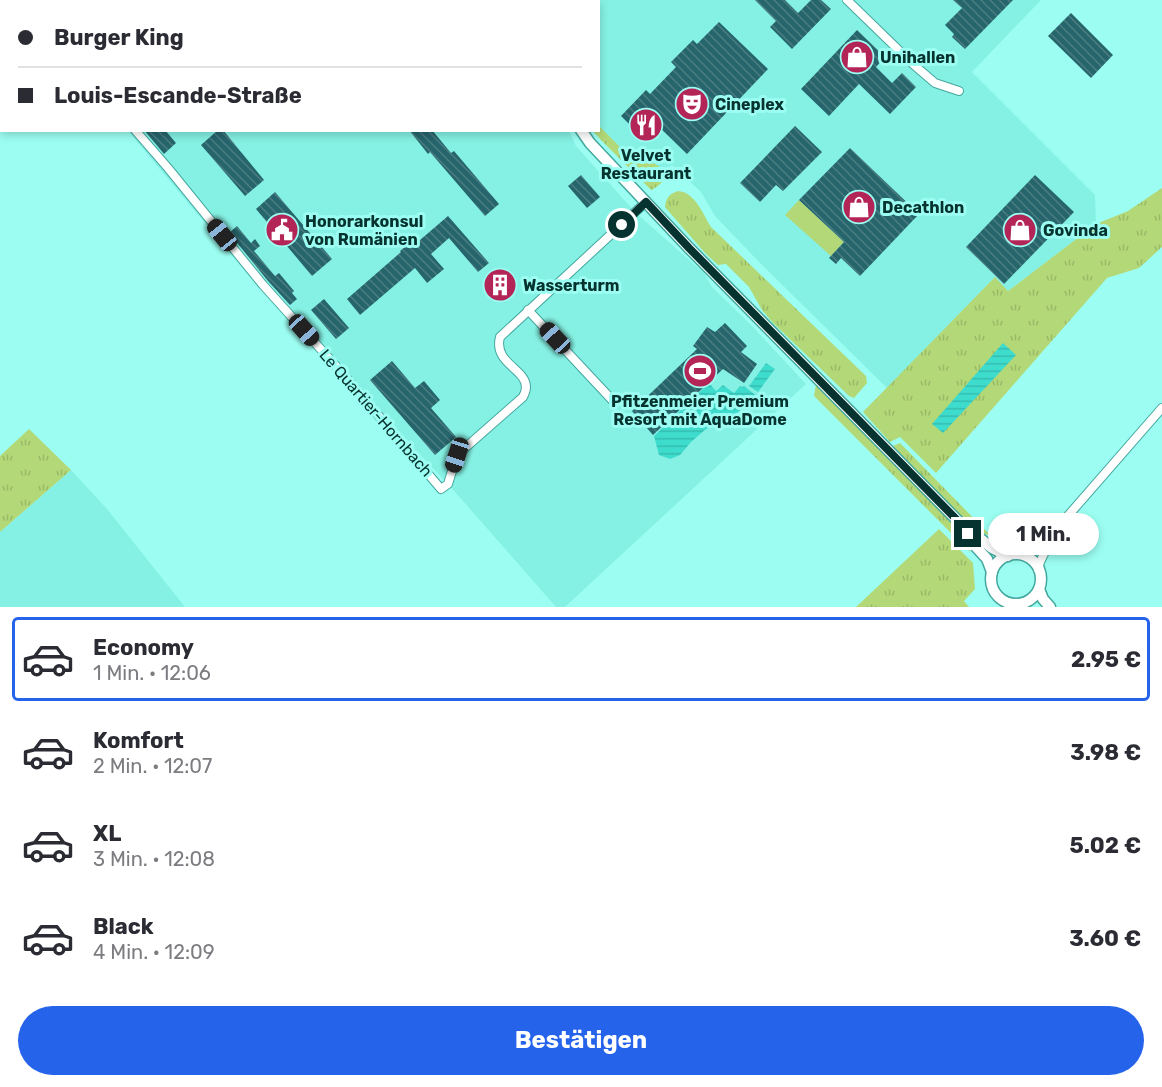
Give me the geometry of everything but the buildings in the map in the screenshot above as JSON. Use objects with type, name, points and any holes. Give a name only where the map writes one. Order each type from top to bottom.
[{"type":"street","points":[[847,0],[935,83],[959,91]]},
{"type":"street","name":"Le Quartier-Hornbach","points":[[137,132],[263,285],[344,375],[441,489],[448,484],[457,455],[523,397],[526,388],[524,380],[500,352],[498,345],[500,337],[646,202]]},
{"type":"street","points":[[581,132],[590,144],[689,248],[958,521],[992,548],[1008,555],[1022,555],[1032,560],[1041,576],[1039,589],[1028,605],[1010,603],[999,597],[992,586],[992,572],[987,559],[958,521]]},
{"type":"street","points":[[528,310],[613,400]]},
{"type":"street","points":[[1022,555],[1034,548],[1066,518],[1162,408]]},
{"type":"street","points":[[1038,569],[1044,553],[1059,533],[1066,518]]},
{"type":"street","points":[[992,572],[997,563],[1008,555]]},
{"type":"street","points":[[1039,589],[1043,599],[1050,607]]},
{"type":"shaded area","points":[[600,0],[1041,0],[972,72],[1095,195],[1096,224],[1008,291],[995,277],[887,388],[760,263],[715,216],[701,192],[672,165],[651,184],[600,132]]},
{"type":"shaded area","points":[[129,132],[569,132],[576,146],[636,213],[704,273],[712,287],[806,384],[565,607],[556,607],[448,484],[255,283]]},
{"type":"shaded area","points":[[1003,343],[1016,355],[943,433],[932,424]]},
{"type":"shaded area","points":[[766,363],[775,369],[758,392],[749,386]]},
{"type":"shaded area","points":[[709,383],[716,391],[723,385],[734,393],[740,386],[744,386],[758,397],[730,418],[706,429],[680,455],[670,459],[659,455],[654,436]]},
{"type":"shaded area","points":[[71,470],[107,509],[185,607],[0,607],[0,532]]},
{"type":"green space","points":[[600,127],[631,158],[636,154],[656,164],[666,173],[664,179],[651,190],[594,132],[600,132]]},
{"type":"green space","points":[[1162,188],[1162,247],[1139,268],[1107,278],[936,473],[900,437],[890,442],[863,412],[995,277],[1008,291],[1096,224],[1128,211]]},
{"type":"green space","points":[[678,191],[694,199],[711,227],[866,376],[867,383],[854,398],[849,396],[773,323],[762,310],[749,287],[726,264],[718,265],[705,253],[665,207],[668,197]]},
{"type":"green space","points":[[799,200],[844,242],[831,256],[785,215]]},
{"type":"green space","points":[[816,384],[967,538],[970,552],[814,396]]},
{"type":"green space","points":[[29,429],[71,470],[0,532],[0,456]]},
{"type":"green space","points":[[900,443],[991,536],[975,530],[893,446]]},
{"type":"green space","points":[[939,529],[973,563],[975,589],[964,601],[969,607],[856,607]]},
{"type":"place","name":"Unihallen","points":[[857,57]]},
{"type":"place","name":"Cineplex","points":[[692,104]]},
{"type":"place","name":"Velvet Restaurant","points":[[646,125]]},
{"type":"place","name":"Decathlon","points":[[859,207]]},
{"type":"place","name":"Honorarkonsul von Rumänien","points":[[282,230]]},
{"type":"place","name":"Govinda","points":[[1020,230]]},
{"type":"place","name":"Wasserturm","points":[[500,285]]},
{"type":"place","name":"Pfitzenmeier Premium Resort mit AquaDome","points":[[700,371]]},
{"type":"route","points":[[622,225],[646,202],[958,521],[968,534]]}]
